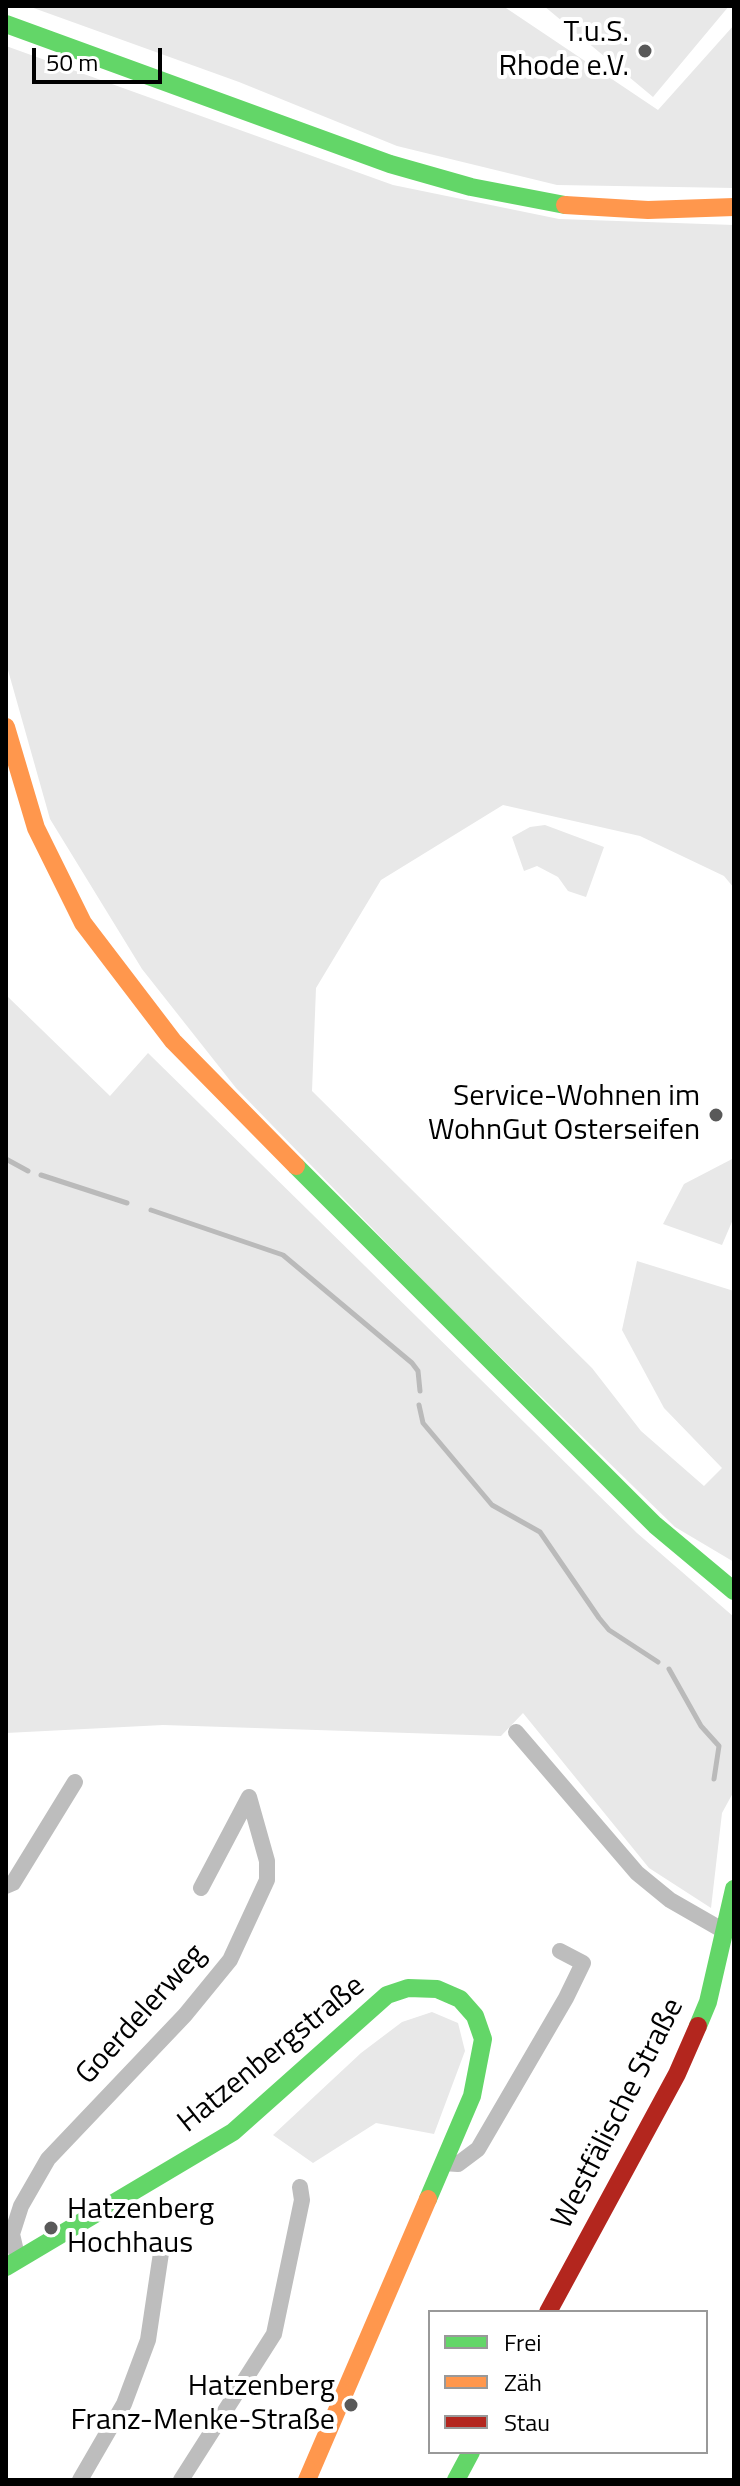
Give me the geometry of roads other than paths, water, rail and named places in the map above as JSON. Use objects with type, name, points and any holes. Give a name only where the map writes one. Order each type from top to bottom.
[{"type":"main road","points":[[6,24],[390,164],[471,187],[555,204],[648,210],[734,207]]},
{"type":"main road","points":[[6,727],[36,828],[60,881],[83,923],[173,1041],[517,1390],[655,1525],[734,1591]]},
{"type":"main road","name":"Westfälische Straße","points":[[549,2310],[677,2074],[708,2002],[734,1889]]},
{"type":"main road","name":"Hatzenbergstraße","points":[[12,2263],[233,2132],[387,1995],[408,1988],[437,1989],[460,1999],[475,2016],[483,2039],[472,2096],[307,2480]]},
{"type":"main road","points":[[456,2480],[470,2454]]},
{"type":"street","points":[[516,1732],[637,1873],[670,1900],[724,1931]]},
{"type":"street","points":[[6,1886],[13,1883],[75,1782]]},
{"type":"street","name":"Goerdelerweg","points":[[12,2263],[12,2234],[21,2206],[48,2159],[185,2015],[230,1960],[267,1880],[267,1861],[249,1797],[201,1888]]},
{"type":"street","points":[[443,2163],[458,2164],[478,2149],[566,1998],[583,1963],[560,1951]]},
{"type":"street","points":[[181,2480],[274,2334],[302,2200],[300,2187]]},
{"type":"street","points":[[80,2480],[124,2404],[148,2340],[161,2253]]},
{"type":"waterway","points":[[6,1159],[28,1171]]},
{"type":"waterway","points":[[41,1175],[127,1203]]},
{"type":"waterway","points":[[151,1210],[283,1255],[412,1363],[418,1371],[420,1391]]},
{"type":"waterway","points":[[419,1405],[423,1423],[492,1505],[540,1532],[609,1630],[658,1662]]},
{"type":"waterway","points":[[669,1669],[701,1726],[719,1746],[714,1779]]},
{"type":"place","name":"T.u.S. Rhode e.V.","points":[[645,51]]},
{"type":"place","name":"Service-Wohnen im WohnGut Osterseifen","points":[[716,1115]]},
{"type":"place","name":"Hatzenberg Hochhaus","points":[[51,2228]]},
{"type":"place","name":"Hatzenberg Franz-Menke-Straße","points":[[351,2405]]}]
